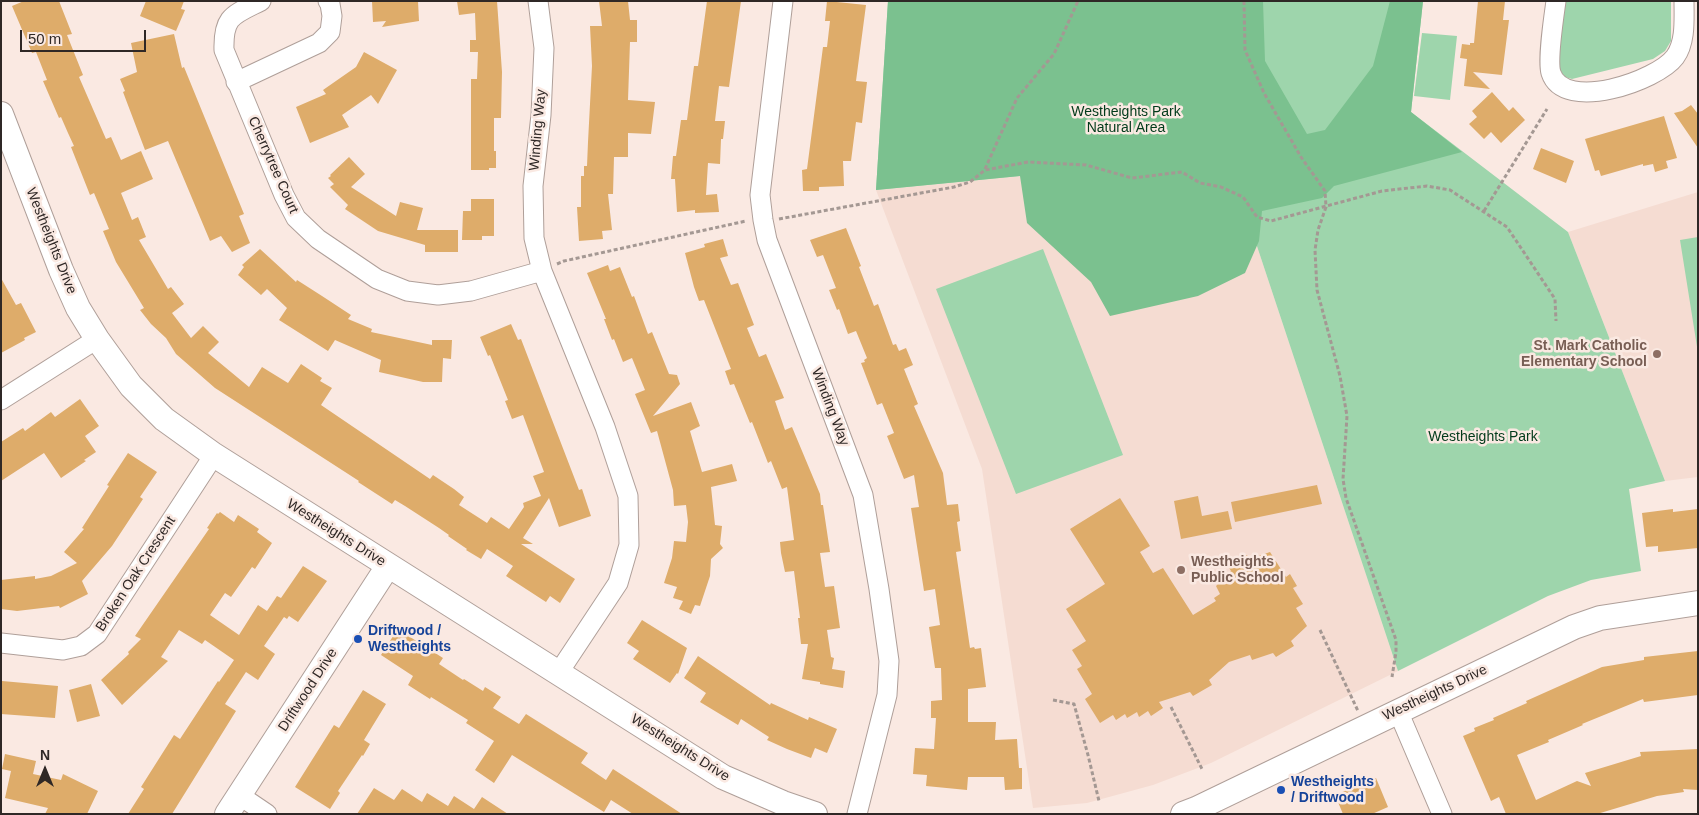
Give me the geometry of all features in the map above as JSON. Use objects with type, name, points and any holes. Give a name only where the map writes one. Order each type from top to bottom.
[{"type":"street","name":"Cherrytree Court","points":[[261,1],[232,16],[224,32],[224,50],[284,195],[296,218],[318,239],[377,279],[407,291],[438,295],[471,291],[542,271]]},
{"type":"street","points":[[236,82],[320,43],[330,32],[332,16],[328,1]]},
{"type":"street","name":"Winding Way","points":[[538,1],[544,48],[541,115],[533,186],[534,238],[542,271],[605,427],[628,496],[629,545],[618,583],[559,672]]},
{"type":"street","name":"Winding Way","points":[[783,1],[760,195],[762,220],[767,240],[863,495],[889,661],[887,695],[856,814]]},
{"type":"street","points":[[1556,1],[1551,74],[1558,86],[1581,93],[1600,91],[1638,82],[1666,67],[1676,55],[1683,35],[1684,1]]},
{"type":"street","name":"Westheights Drive","points":[[1,114],[6,142],[78,308],[97,339],[132,386],[164,419],[214,455],[723,777],[783,803],[815,814]]},
{"type":"street","points":[[1,400],[97,339]]},
{"type":"street","name":"Broken Oak Crescent","points":[[1,643],[63,650],[81,646],[98,634],[214,455]]},
{"type":"street","name":"Driftwood Drive","points":[[233,805],[388,566]]},
{"type":"street","name":"Westheights Drive","points":[[1192,812],[1365,726],[1574,626],[1600,618],[1698,603]]},
{"type":"street","points":[[1398,711],[1442,814]]},
{"type":"street","points":[[233,805],[267,814]]},
{"type":"path","points":[[773,219],[784,219],[954,187],[970,182],[985,170],[1017,98],[1054,54],[1078,1]]},
{"type":"path","points":[[1244,1],[1245,50],[1264,93],[1301,157],[1325,191],[1326,207],[1318,230],[1315,250],[1318,290],[1340,376],[1347,416],[1343,479],[1349,508],[1396,640],[1392,677]]},
{"type":"path","points":[[1484,211],[1547,109]]},
{"type":"path","points":[[985,170],[1028,162],[1086,165],[1132,178],[1182,172],[1200,183],[1222,187],[1243,197],[1257,217],[1271,221],[1382,191],[1426,186],[1450,190],[1507,227],[1555,299],[1556,321]]},
{"type":"path","points":[[542,271],[564,261],[740,221],[752,220]]},
{"type":"path","points":[[1320,630],[1365,726]]},
{"type":"path","points":[[1053,700],[1074,704],[1099,800]]},
{"type":"path","points":[[1170,706],[1202,769]]},
{"type":"shaded area","name":"Westheights Public School","points":[[1020,176],[1245,210],[1398,671],[1211,763],[1153,785],[1087,803],[1033,808],[982,469],[876,190]]},
{"type":"shaded area","name":"St. Mark Catholic Elementary School","points":[[1698,192],[1698,477],[1665,481],[1568,232]]},
{"type":"green space","name":"Westheights Park","points":[[888,1],[1423,1],[1411,112],[1568,232],[1665,481],[1629,489],[1641,571],[1591,580],[1548,596],[1398,671],[1245,210],[1020,176],[876,190]]},
{"type":"green space","name":"Westheights Park Natural Area","points":[[888,1],[1263,1],[1265,61],[1307,134],[1325,130],[1373,66],[1390,1],[1423,1],[1411,112],[1462,152],[1334,186],[1322,198],[1262,211],[1259,241],[1245,273],[1198,296],[1110,316],[1091,282],[1027,223],[1020,176],[876,190]]},
{"type":"green space","points":[[1565,1],[1671,1],[1671,41],[1665,51],[1653,59],[1572,79],[1564,77],[1558,65]]},
{"type":"green space","points":[[1422,33],[1457,36],[1450,100],[1414,96]]},
{"type":"green space","points":[[1698,237],[1698,353],[1680,240]]},
{"type":"green space","points":[[1043,249],[1123,455],[1016,494],[936,289]]},
{"type":"building","points":[[24,1],[59,1],[72,34],[67,35],[83,75],[79,77],[106,139],[111,137],[121,160],[141,151],[153,179],[121,193],[132,220],[138,217],[146,237],[139,240],[168,289],[171,287],[184,304],[172,313],[191,338],[203,326],[219,342],[208,353],[249,387],[262,367],[288,383],[301,364],[322,378],[320,381],[332,388],[321,405],[430,479],[433,475],[454,489],[464,497],[459,505],[487,523],[491,517],[509,529],[524,507],[523,503],[541,496],[533,476],[544,472],[523,415],[512,419],[505,401],[508,400],[490,355],[488,356],[480,337],[511,324],[518,340],[521,339],[579,490],[582,489],[591,516],[559,527],[549,498],[523,538],[533,544],[521,544],[575,579],[560,603],[550,596],[546,602],[506,576],[513,566],[487,549],[481,559],[405,506],[395,500],[392,504],[358,482],[215,388],[176,354],[166,338],[140,310],[144,308],[116,262],[103,231],[109,229],[94,193],[90,195],[71,147],[74,146],[43,81],[47,80],[36,52],[32,53],[12,6]]},
{"type":"building","points":[[146,1],[184,1],[181,9],[185,10],[176,31],[140,16]]},
{"type":"building","points":[[372,1],[418,1],[419,21],[382,27],[386,21],[373,22]]},
{"type":"building","points":[[457,1],[497,1],[502,72],[501,118],[494,118],[496,168],[489,168],[489,170],[471,170],[471,79],[477,79],[478,52],[470,52],[470,40],[476,40],[475,13],[459,15]]},
{"type":"building","points":[[599,1],[628,1],[630,20],[637,20],[637,42],[630,42],[628,100],[655,102],[651,134],[628,133],[628,157],[614,157],[613,194],[608,194],[612,230],[602,231],[603,239],[579,241],[577,207],[581,207],[581,176],[584,176],[584,166],[587,166],[592,66],[590,26],[602,26]]},
{"type":"building","points":[[707,1],[741,1],[729,87],[719,86],[715,121],[725,121],[723,139],[721,139],[720,164],[708,163],[706,195],[717,194],[719,212],[695,213],[695,210],[677,212],[675,179],[671,179],[673,156],[676,156],[681,120],[687,120],[694,66],[698,66]]},
{"type":"building","points":[[827,1],[866,5],[856,81],[867,82],[862,123],[856,122],[851,161],[843,161],[844,186],[819,187],[819,191],[803,191],[802,170],[807,169],[823,47],[827,47],[830,21],[825,21]]},
{"type":"building","points":[[1478,1],[1505,1],[1503,20],[1509,20],[1502,75],[1473,72],[1490,89],[1464,86],[1467,59],[1460,58],[1462,44],[1470,45],[1470,43],[1474,43]]},
{"type":"building","points":[[174,34],[182,68],[184,67],[244,214],[239,216],[250,243],[232,252],[221,236],[210,241],[168,141],[145,150],[123,92],[125,91],[120,79],[137,72],[131,43]]},
{"type":"building","points":[[364,52],[397,70],[378,104],[371,95],[342,115],[349,127],[310,143],[296,107],[326,94],[323,90],[356,67]]},
{"type":"building","points":[[1492,92],[1509,111],[1513,107],[1525,120],[1501,143],[1491,132],[1484,139],[1469,124],[1477,117],[1472,111]]},
{"type":"building","points":[[1691,105],[1698,114],[1698,148],[1674,113],[1682,111]]},
{"type":"building","points":[[1664,116],[1677,158],[1666,161],[1668,168],[1655,172],[1653,164],[1643,166],[1643,164],[1601,176],[1599,170],[1595,171],[1585,139]]},
{"type":"building","points":[[1541,148],[1574,161],[1566,183],[1533,169]]},
{"type":"building","points":[[349,157],[365,174],[351,187],[396,216],[400,202],[423,208],[417,230],[458,230],[458,252],[425,252],[425,245],[378,231],[345,209],[348,205],[330,187],[334,184],[328,178]]},
{"type":"building","points":[[471,199],[494,199],[494,236],[482,236],[482,240],[462,240],[463,211],[471,211]]},
{"type":"building","points":[[846,228],[874,306],[878,304],[893,345],[896,344],[899,351],[906,348],[913,365],[904,369],[918,404],[914,406],[943,473],[947,505],[958,504],[960,521],[957,522],[961,551],[956,552],[970,648],[981,648],[986,687],[968,689],[968,722],[996,722],[995,740],[1017,739],[1019,768],[1022,768],[1022,789],[1005,790],[1004,777],[968,777],[967,790],[926,786],[927,775],[913,774],[915,748],[934,749],[936,718],[931,718],[931,701],[942,700],[941,668],[935,668],[929,627],[940,625],[935,589],[924,591],[911,508],[919,507],[914,475],[904,479],[887,436],[894,433],[882,403],[877,405],[861,363],[865,362],[864,360],[867,358],[856,331],[848,334],[839,309],[837,310],[829,290],[836,288],[823,255],[817,257],[810,240]]},
{"type":"building","points":[[723,239],[728,256],[720,258],[731,285],[738,283],[754,325],[747,328],[759,357],[766,354],[784,398],[775,401],[785,430],[792,427],[820,494],[821,505],[823,505],[830,552],[820,553],[825,587],[834,586],[840,628],[827,630],[831,657],[834,658],[832,669],[845,671],[843,688],[802,679],[808,644],[801,644],[794,571],[785,572],[780,542],[794,540],[787,487],[782,489],[771,461],[768,463],[752,422],[750,423],[734,384],[730,385],[725,371],[731,369],[704,300],[699,301],[694,287],[685,253],[705,247],[704,244]]},
{"type":"building","points":[[260,249],[296,282],[297,280],[351,315],[348,319],[372,329],[371,332],[432,345],[432,340],[452,340],[451,359],[443,358],[442,382],[423,382],[379,372],[381,360],[335,340],[328,351],[279,320],[287,308],[267,289],[261,295],[238,275],[244,267],[242,265]]},
{"type":"building","points":[[608,265],[610,271],[620,267],[632,297],[634,296],[648,334],[652,332],[669,374],[677,375],[680,384],[653,416],[691,402],[700,426],[690,431],[702,472],[732,464],[737,481],[711,487],[715,525],[722,526],[720,544],[723,548],[711,559],[710,576],[700,606],[695,605],[691,614],[679,609],[683,601],[673,598],[677,587],[664,583],[672,558],[674,541],[686,542],[688,522],[686,505],[674,506],[673,490],[657,431],[651,433],[635,394],[645,390],[632,358],[623,362],[614,339],[612,340],[604,319],[606,319],[587,273]]},
{"type":"building","points":[[1,278],[16,305],[21,303],[36,332],[1,353]]},
{"type":"building","points":[[80,399],[99,426],[85,436],[96,452],[61,478],[44,453],[1,481],[1,442],[23,428],[25,431],[51,412],[55,417]]},
{"type":"building","points":[[128,453],[157,472],[140,497],[143,499],[112,546],[82,581],[88,594],[60,608],[59,606],[17,611],[1,609],[1,580],[35,576],[35,579],[51,576],[77,563],[64,552],[84,529],[82,528]]},
{"type":"building","points":[[1317,485],[1322,504],[1235,522],[1231,502]]},
{"type":"building","points":[[1198,496],[1202,516],[1228,511],[1232,529],[1181,539],[1174,501]]},
{"type":"building","points":[[1120,498],[1150,546],[1140,552],[1153,573],[1163,568],[1193,615],[1216,601],[1214,598],[1220,594],[1216,586],[1231,571],[1228,566],[1247,555],[1250,559],[1270,552],[1286,577],[1290,574],[1297,586],[1293,588],[1303,604],[1296,608],[1307,626],[1291,641],[1294,646],[1276,657],[1273,653],[1252,660],[1250,655],[1229,662],[1209,680],[1212,685],[1193,696],[1190,692],[1159,702],[1163,708],[1151,716],[1148,711],[1139,717],[1137,712],[1127,718],[1125,714],[1116,720],[1113,715],[1100,723],[1085,699],[1092,694],[1077,669],[1082,666],[1072,650],[1086,641],[1066,609],[1105,584],[1070,529]]},
{"type":"building","points":[[1673,509],[1673,512],[1698,509],[1698,548],[1658,552],[1658,546],[1646,547],[1642,513]]},
{"type":"building","points":[[220,512],[234,522],[238,515],[259,529],[257,532],[272,543],[255,569],[252,567],[231,597],[225,593],[210,615],[239,635],[258,605],[267,611],[277,596],[281,598],[303,566],[327,581],[298,622],[289,616],[287,619],[284,617],[264,646],[275,654],[258,680],[246,672],[225,704],[236,711],[172,814],[128,814],[144,789],[141,787],[174,735],[180,739],[234,660],[205,640],[202,644],[179,630],[161,657],[168,661],[122,705],[101,680],[129,654],[128,652],[141,639],[135,636],[209,529],[207,528],[217,513]]},
{"type":"building","points":[[642,620],[687,648],[678,674],[670,683],[633,659],[639,651],[627,643]]},
{"type":"building","points":[[397,630],[443,658],[439,664],[463,680],[483,691],[485,687],[501,697],[493,708],[519,724],[526,714],[588,753],[581,763],[606,780],[613,769],[682,814],[633,814],[611,800],[604,812],[512,755],[494,783],[475,770],[494,741],[466,723],[468,720],[408,685],[413,676],[381,655]]},
{"type":"building","points":[[1698,651],[1698,695],[1644,702],[1643,699],[1582,724],[1548,740],[1549,742],[1517,755],[1536,800],[1577,781],[1591,786],[1585,773],[1641,756],[1640,752],[1698,749],[1698,790],[1683,789],[1684,792],[1657,796],[1597,814],[1506,814],[1499,797],[1491,801],[1463,736],[1475,731],[1474,728],[1527,703],[1526,701],[1602,667],[1644,660],[1644,657]]},
{"type":"building","points":[[698,656],[770,705],[771,703],[808,720],[809,717],[837,729],[827,753],[815,748],[811,758],[787,749],[767,740],[769,737],[741,719],[738,725],[700,702],[706,693],[684,678]]},
{"type":"building","points":[[2,681],[58,686],[55,718],[1,714]]},
{"type":"building","points":[[91,684],[100,716],[77,722],[69,690]]},
{"type":"building","points":[[363,690],[386,704],[364,740],[370,744],[338,791],[340,793],[330,809],[295,787],[334,725],[339,728]]},
{"type":"building","points":[[5,754],[36,761],[33,774],[61,780],[63,774],[98,791],[87,814],[45,814],[48,808],[5,798],[11,771],[2,769]]},
{"type":"building","points":[[1376,778],[1388,807],[1372,814],[1343,814],[1335,795]]},
{"type":"building","points":[[374,788],[394,800],[402,789],[422,802],[427,793],[448,806],[454,796],[474,809],[482,797],[508,814],[357,814]]},
{"type":"place","name":"St. Mark Catholic Elementary School","points":[[1657,354]]},
{"type":"place","name":"Westheights Public School","points":[[1181,570]]},
{"type":"place","name":"Driftwood / Westheights","points":[[358,639]]},
{"type":"place","name":"Westheights / Driftwood","points":[[1281,790]]}]
